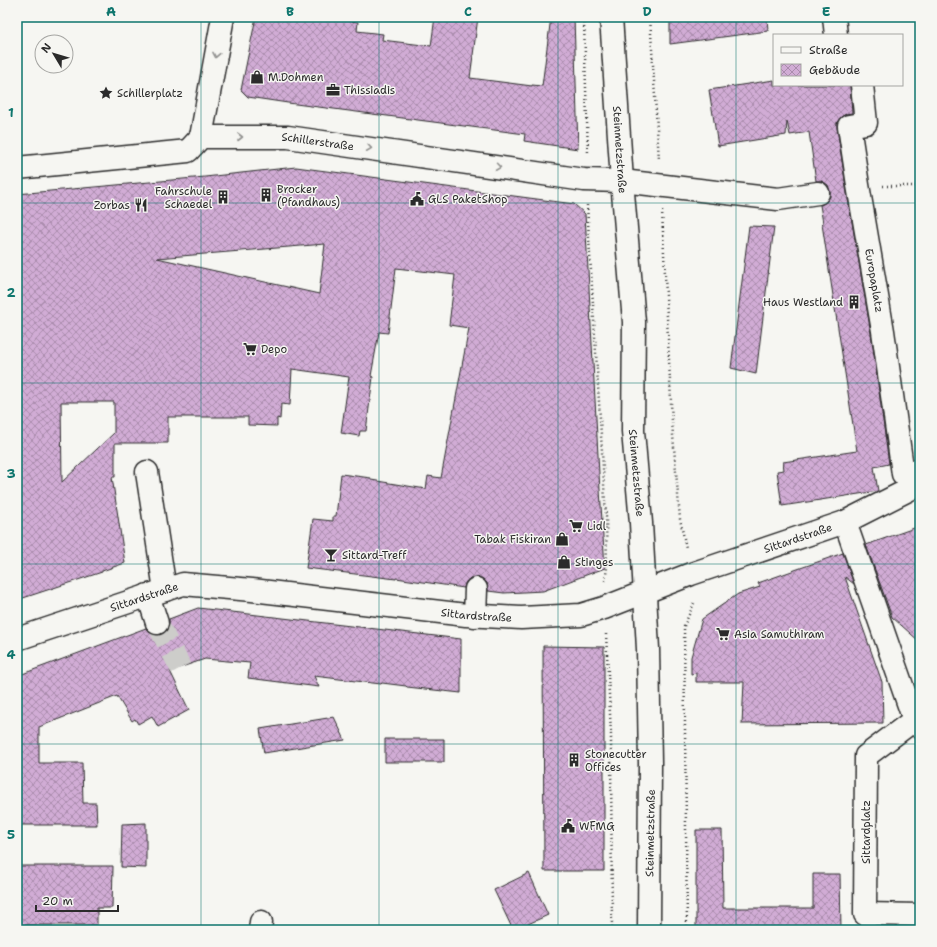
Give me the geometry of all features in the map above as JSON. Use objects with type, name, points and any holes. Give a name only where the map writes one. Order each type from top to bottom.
[{"type":"street","points":[[17,168],[188,151],[201,137],[223,17]]},
{"type":"street","name":"Steinmetzstraße","points":[[611,17],[622,181],[634,322],[633,431],[641,523],[648,667],[650,763],[649,930]]},
{"type":"street","points":[[834,17],[836,34]]},
{"type":"street","name":"Europaplatz","points":[[862,86],[866,124],[850,126],[858,185],[883,331],[903,474],[920,470]]},
{"type":"street","name":"Schillerstraße","points":[[201,137],[288,136],[584,180],[622,181],[778,198],[818,193]]},
{"type":"street","points":[[147,472],[158,622]]},
{"type":"street","name":"Sittardstraße","points":[[17,639],[183,584],[244,589],[475,616],[521,618],[582,615],[691,574],[845,522],[920,484]]},
{"type":"street","name":"Sittardplatz","points":[[845,522],[917,723],[866,756],[865,914],[920,915]]},
{"type":"street","points":[[475,616],[476,589]]},
{"type":"path","points":[[584,17],[588,157],[584,180],[589,236],[606,517],[607,568],[604,587],[604,608],[611,733],[612,930]]},
{"type":"path","points":[[650,17],[661,185],[672,423],[680,519],[695,601],[684,626],[687,930]]},
{"type":"path","points":[[858,185],[920,186]]},
{"type":"building","points":[[256,17],[323,17],[358,22],[357,31],[383,34],[382,40],[431,46],[435,17],[478,17],[470,78],[542,86],[551,17],[574,17],[578,149],[524,141],[525,134],[248,97],[241,90]]},
{"type":"building","points":[[670,17],[767,17],[768,31],[670,44]]},
{"type":"building","name":"Haus Westland","points":[[773,80],[773,86],[850,86],[852,113],[841,117],[837,122],[837,128],[871,333],[889,464],[874,467],[878,491],[782,506],[777,471],[784,470],[783,462],[857,451],[820,205],[826,202],[830,197],[830,192],[828,185],[822,181],[816,181],[809,132],[790,135],[787,121],[786,135],[718,146],[709,90]]},
{"type":"building","points":[[296,167],[574,204],[585,214],[605,568],[543,591],[504,593],[488,591],[487,583],[483,579],[477,577],[470,578],[466,582],[464,588],[396,578],[306,568],[313,519],[333,521],[333,516],[336,516],[341,474],[371,478],[371,480],[426,489],[428,476],[441,478],[469,328],[449,325],[455,275],[396,268],[388,333],[379,332],[371,376],[373,377],[366,431],[360,431],[359,436],[341,433],[349,377],[292,369],[290,405],[281,404],[280,419],[277,418],[277,426],[248,425],[248,417],[168,417],[168,443],[115,443],[115,477],[112,477],[125,563],[17,600],[17,194]],"holes":[[[325,244],[319,294],[157,258]],[[61,402],[114,402],[114,433],[62,482]]]},
{"type":"building","points":[[749,226],[774,227],[756,374],[731,368]]},
{"type":"building","points":[[920,526],[920,642],[892,617],[866,545]]},
{"type":"building","points":[[843,553],[854,584],[845,577],[882,682],[883,723],[742,724],[744,682],[696,682],[696,673],[691,674],[691,657],[702,619],[738,594],[760,587],[758,583]]},
{"type":"building","points":[[198,608],[461,639],[461,693],[314,676],[319,687],[248,678],[250,663],[205,659],[170,671],[189,710],[158,727],[152,716],[138,724],[135,719],[132,721],[117,696],[39,727],[39,763],[82,763],[83,803],[96,803],[97,825],[17,825],[17,676],[146,628],[154,635],[161,635],[169,626],[169,619]]},
{"type":"building","name":"Stonecutter Offices","points":[[543,646],[604,647],[604,871],[544,871]]},
{"type":"building","points":[[334,717],[345,740],[264,753],[260,729]]},
{"type":"building","points":[[385,739],[444,739],[444,762],[385,762]]},
{"type":"building","points":[[146,823],[146,868],[121,867],[122,824]]},
{"type":"building","points":[[696,830],[722,830],[723,908],[813,908],[813,874],[840,874],[841,930],[696,930]]},
{"type":"building","points":[[17,866],[113,866],[112,908],[97,908],[97,925],[17,925]]},
{"type":"building","points":[[529,873],[548,915],[513,930],[494,890]]},
{"type":"tunnel","points":[[157,623],[181,668]]},
{"type":"place","name":"M.Dohmen","points":[[257,77]]},
{"type":"place","name":"Thissiadis","points":[[333,90]]},
{"type":"place","name":"Schillerplatz","points":[[106,93]]},
{"type":"place","name":"Brocker (Pfandhaus)","points":[[266,195]]},
{"type":"place","name":"Fahrschule Schaedel","points":[[223,197]]},
{"type":"place","name":"GLS PaketShop","points":[[417,199]]},
{"type":"place","name":"Zorbas","points":[[141,205]]},
{"type":"place","name":"Haus Westland","points":[[854,302]]},
{"type":"place","name":"Depo","points":[[250,349]]},
{"type":"place","name":"Lidl","points":[[576,526]]},
{"type":"place","name":"Tabak Fiskiran","points":[[562,539]]},
{"type":"place","name":"Sittard-Treff","points":[[331,555]]},
{"type":"place","name":"Stinges","points":[[564,562]]},
{"type":"place","name":"Asia Samuthiram","points":[[723,634]]},
{"type":"place","name":"Stonecutter Offices","points":[[574,760]]},
{"type":"place","name":"WFMG","points":[[568,826]]}]
